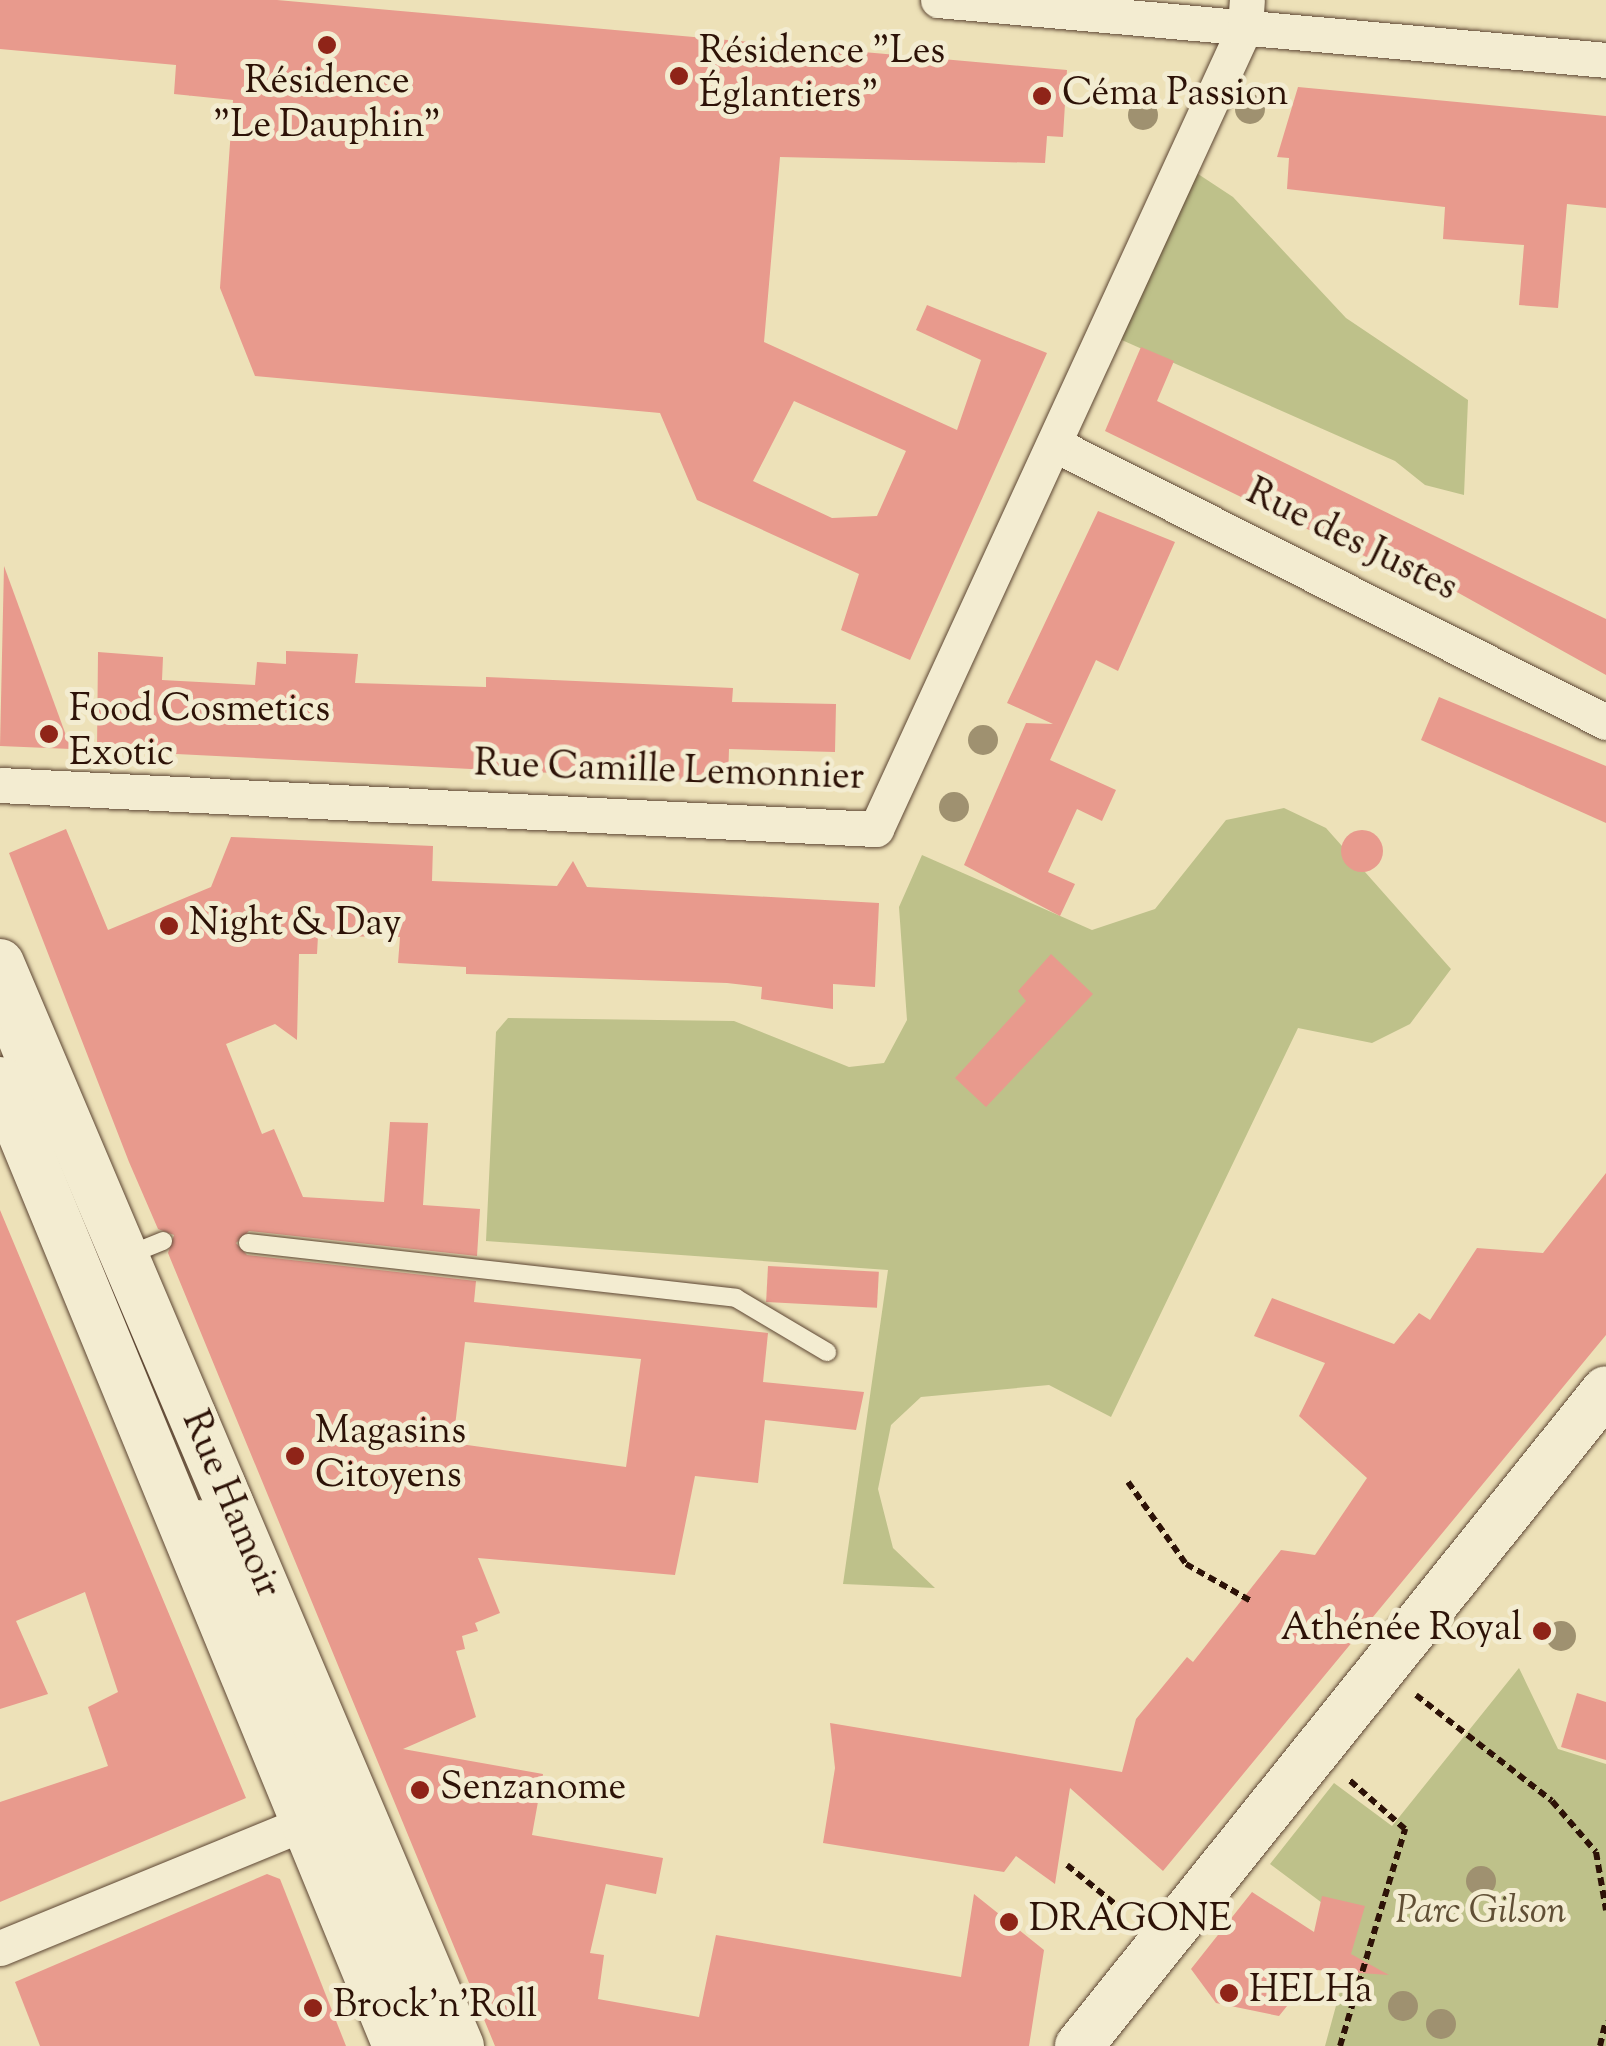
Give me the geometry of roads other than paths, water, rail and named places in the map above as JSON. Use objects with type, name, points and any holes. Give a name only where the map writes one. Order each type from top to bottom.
[{"type":"main road","name":"Rue Hamoir","points":[[0,963],[129,1254],[460,2046]]},
{"type":"main road","name":"Rue Hamoir","points":[[0,1082],[397,2046]]},
{"type":"main road","points":[[1079,2046],[1378,1668],[1606,1390]]},
{"type":"street","points":[[938,0],[1246,14],[1606,60]]},
{"type":"street","name":"Rue Camille Lemonnier","points":[[0,785],[876,829],[1246,14]]},
{"type":"street","name":"Rue des Justes","points":[[1054,444],[1606,722]]},
{"type":"street","points":[[0,1948],[303,1824]]},
{"type":"lane","name":"Rue Hamoir","points":[[0,1024],[129,1254],[430,2046]]},
{"type":"lane","points":[[248,1243],[736,1298],[827,1352]]},
{"type":"place","name":"Résidence \"Le Dauphin\"","points":[[327,45]]},
{"type":"place","name":"Résidence \"Les Églantiers\"","points":[[679,76]]},
{"type":"place","name":"Céma Passion","points":[[1042,96]]},
{"type":"place","name":"Food Cosmetics Exotic","points":[[49,734]]},
{"type":"place","name":"Night & Day","points":[[169,926]]},
{"type":"place","name":"Magasins Citoyens","points":[[295,1456]]},
{"type":"place","name":"Athénée Royal","points":[[1542,1631]]},
{"type":"place","name":"Senzanome","points":[[420,1790]]},
{"type":"place","name":"DRAGONE","points":[[1009,1922]]},
{"type":"place","name":"HELHa","points":[[1229,1993]]},
{"type":"place","name":"Brock'n'Roll","points":[[313,2008]]},
{"type":"park label","name":"Parc Gilson","points":[[1481,1914]]}]
